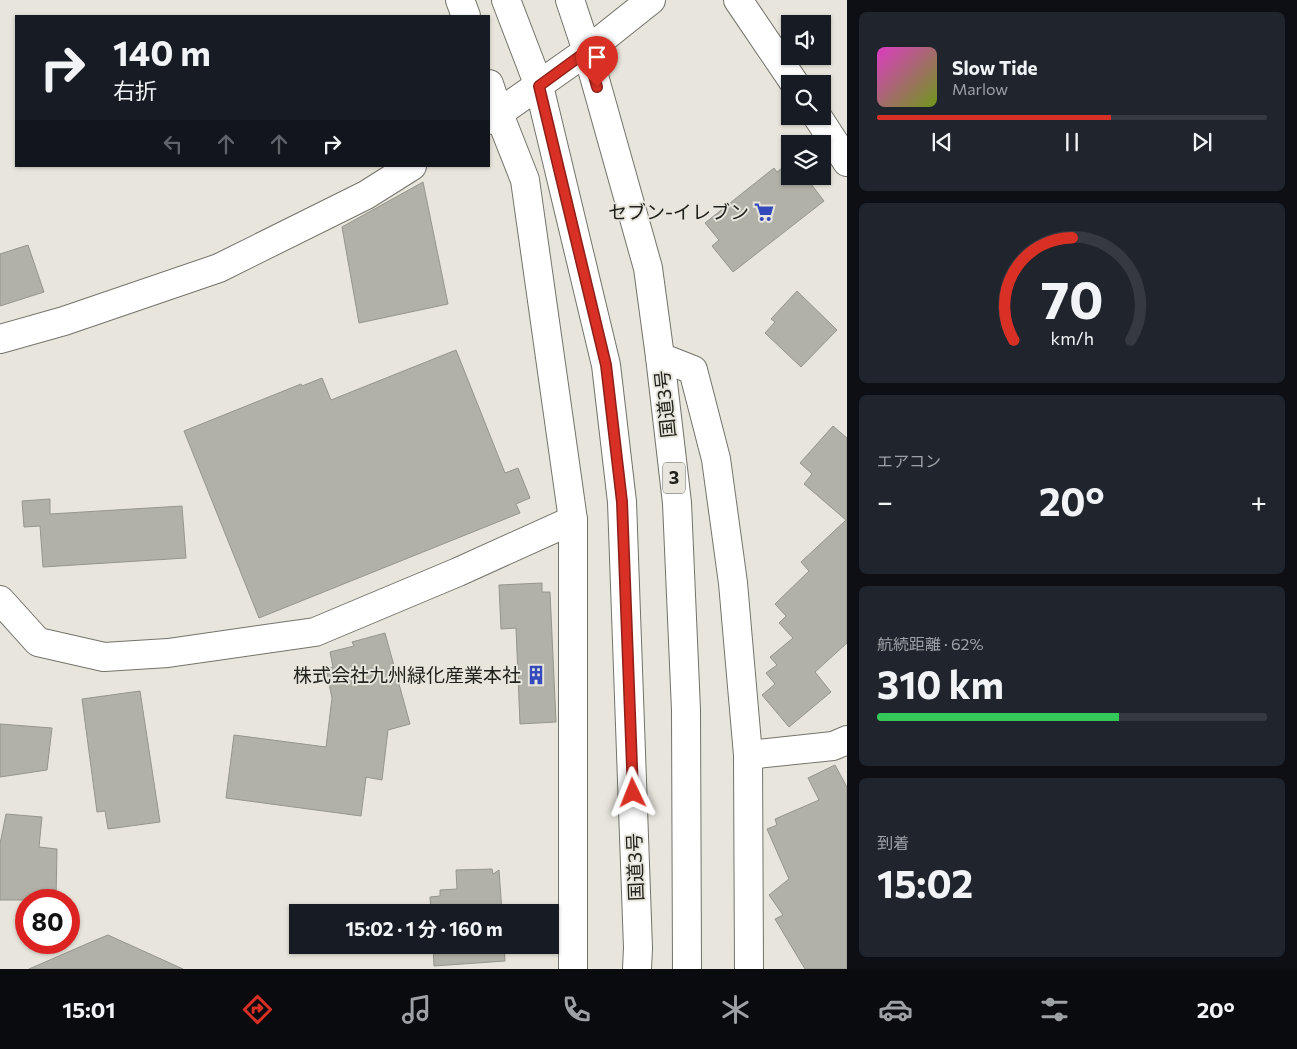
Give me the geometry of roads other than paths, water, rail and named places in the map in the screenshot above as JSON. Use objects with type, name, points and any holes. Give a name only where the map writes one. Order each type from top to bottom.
[{"type":"main road","points":[[460,0],[466,15]]},
{"type":"main road","name":"国道3号","points":[[506,0],[539,86],[606,365],[622,502],[638,948],[637,969]]},
{"type":"main road","name":"国道3号","points":[[570,0],[587,51],[648,268],[660,357],[676,503],[685,691],[687,969]]},
{"type":"main road","points":[[494,117],[587,51],[651,0]]},
{"type":"main road","points":[[738,0],[789,75]]},
{"type":"main road","points":[[490,91],[494,117],[525,180],[573,520],[573,969]]},
{"type":"main road","points":[[823,125],[847,162]]},
{"type":"main road","points":[[0,339],[64,321],[219,268],[366,195],[410,167]]},
{"type":"main road","points":[[660,357],[693,370],[716,459],[733,583],[748,755],[749,969]]},
{"type":"main road","points":[[0,600],[38,642],[104,657],[168,653],[315,632],[458,572],[573,520]]},
{"type":"main road","points":[[748,755],[833,746],[847,740]]},
{"type":"place","name":"セブン-イレブン","points":[[764,212]]},
{"type":"place","name":"株式会社九州緑化産業本社","points":[[536,675]]}]
